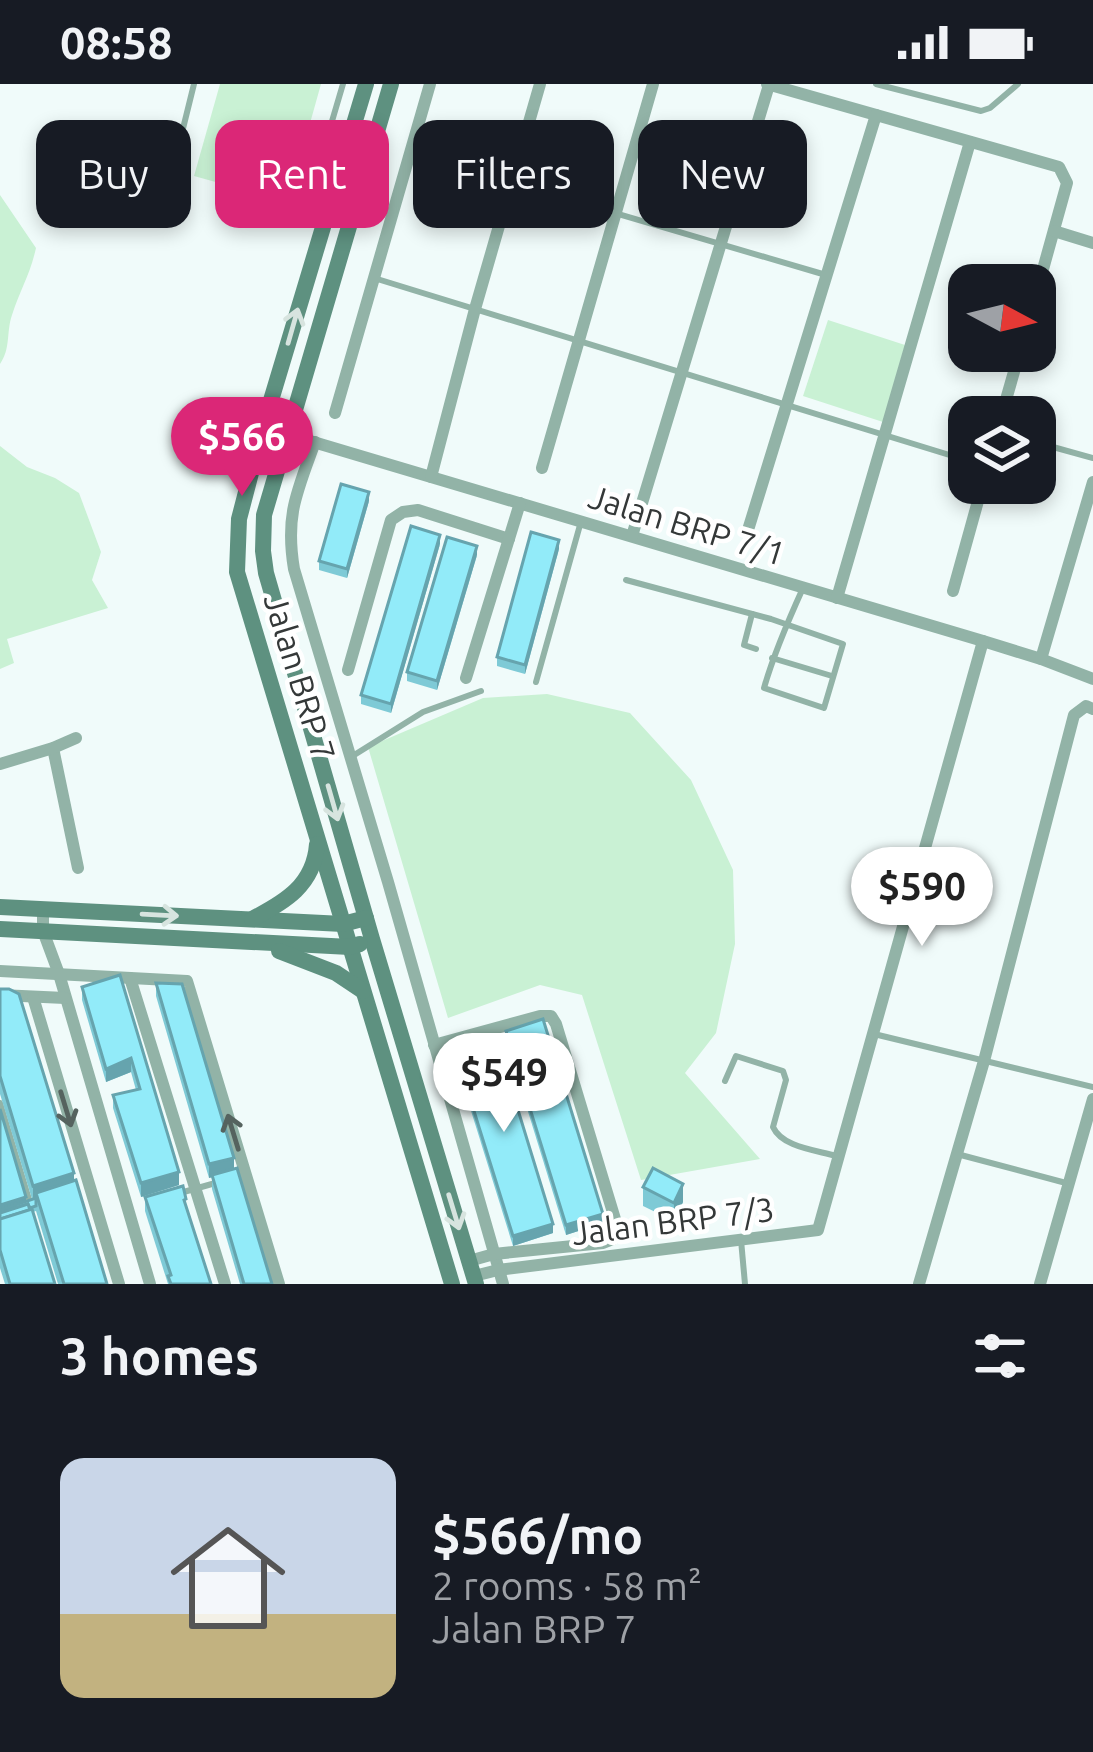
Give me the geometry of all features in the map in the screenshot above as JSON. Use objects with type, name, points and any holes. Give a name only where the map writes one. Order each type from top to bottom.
[{"type":"main road","name":"Jalan BRP 7","points":[[355,120],[366,84]]},
{"type":"main road","name":"Jalan BRP 7","points":[[391,84],[264,515],[263,551],[473,1274]]},
{"type":"main road","name":"Jalan BRP 7","points":[[322,228],[239,519],[237,572],[452,1284]]},
{"type":"main road","points":[[251,920],[281,904],[304,882],[317,853],[317,839]]},
{"type":"main road","points":[[0,907],[343,924],[366,918]]},
{"type":"main road","points":[[0,929],[350,947],[372,939]]},
{"type":"main road","points":[[243,942],[309,961],[364,992]]},
{"type":"street","points":[[335,413],[430,84]]},
{"type":"street","points":[[530,120],[540,84]]},
{"type":"street","points":[[542,468],[653,84]]},
{"type":"street","points":[[632,536],[768,84],[1059,167],[1067,183],[1045,264]]},
{"type":"street","points":[[748,530],[876,115]]},
{"type":"street","points":[[837,598],[970,142]]},
{"type":"street","points":[[431,477],[499,228]]},
{"type":"street","points":[[1054,231],[1093,243]]},
{"type":"street","name":"Jalan BRP 7/1","points":[[263,427],[982,641],[1093,679]]},
{"type":"street","points":[[315,442],[291,512],[294,569],[501,1277]]},
{"type":"street","points":[[1041,659],[1093,482]]},
{"type":"street","points":[[466,678],[520,503]]},
{"type":"street","points":[[952,591],[977,504]]},
{"type":"street","points":[[348,670],[391,520],[418,510],[508,539]]},
{"type":"street","name":"Jalan BRP 7/3","points":[[473,1274],[501,1277],[818,1230],[982,641]]},
{"type":"street","points":[[919,1284],[984,1061],[1074,715],[1086,706],[1093,709]]},
{"type":"street","points":[[0,764],[76,738]]},
{"type":"street","points":[[53,748],[78,868]]},
{"type":"street","points":[[43,909],[43,931],[150,1284]]},
{"type":"street","points":[[0,971],[187,981],[279,1284]]},
{"type":"street","points":[[130,978],[225,1284]]},
{"type":"street","points":[[0,995],[65,998]]},
{"type":"street","points":[[33,997],[119,1284]]},
{"type":"street","points":[[434,1045],[551,1016],[619,1229],[603,1243],[494,1254],[473,1274]]},
{"type":"street","points":[[1040,1284],[1093,1099]]},
{"type":"lane","points":[[185,120],[194,84]]},
{"type":"lane","points":[[332,120],[343,84]]},
{"type":"lane","points":[[876,84],[981,111],[1018,84]]},
{"type":"lane","points":[[616,213],[826,275]]},
{"type":"lane","points":[[374,278],[948,455]]},
{"type":"lane","points":[[1056,448],[1093,458]]},
{"type":"lane","points":[[536,682],[581,521]]},
{"type":"lane","points":[[626,580],[772,619],[785,626],[843,644],[824,708],[764,688],[772,658],[785,626],[803,588]]},
{"type":"lane","points":[[752,614],[744,646],[756,650]]},
{"type":"lane","points":[[772,658],[834,677]]},
{"type":"lane","points":[[351,757],[423,712],[481,691]]},
{"type":"lane","points":[[874,1034],[1093,1087]]},
{"type":"lane","points":[[725,1081],[736,1056],[783,1071],[786,1080],[773,1127],[776,1134],[839,1157]]},
{"type":"lane","points":[[0,1103],[32,1209]]},
{"type":"lane","points":[[956,1154],[1069,1184]]},
{"type":"lane","points":[[173,1195],[246,1175]]},
{"type":"lane","points":[[741,1240],[745,1284]]},
{"type":"green space","points":[[220,84],[321,84],[311,120],[215,120],[215,182],[194,176]]},
{"type":"green space","points":[[0,195],[36,248],[0,364]]},
{"type":"green space","points":[[828,320],[905,345],[883,422],[803,396]]},
{"type":"green space","points":[[0,446],[27,467],[79,493],[101,552],[92,580],[108,608],[7,639],[14,663],[0,669]]},
{"type":"green space","points":[[547,694],[630,713],[691,780],[733,870],[735,944],[716,1033],[685,1073],[760,1159],[641,1180],[582,995],[540,985],[448,1018],[368,747],[483,698]]},
{"type":"building","points":[[341,484],[369,492],[347,569],[319,561]]},
{"type":"building","points":[[411,526],[440,535],[391,704],[361,695]]},
{"type":"building","points":[[531,532],[559,540],[525,665],[497,657]]},
{"type":"building","points":[[447,537],[477,546],[437,681],[407,672]]},
{"type":"building","points":[[120,975],[179,1172],[141,1183],[113,1095],[140,1089],[131,1058],[106,1069],[82,987]]},
{"type":"building","points":[[156,983],[182,984],[234,1158],[209,1164]]},
{"type":"building","points":[[0,989],[19,994],[74,1173],[33,1186],[0,1076]]},
{"type":"building","points":[[543,1019],[603,1214],[566,1225],[506,1031]]},
{"type":"building","points":[[495,1035],[553,1224],[513,1236],[454,1047]]},
{"type":"building","points":[[0,1109],[26,1197],[0,1205]]},
{"type":"building","points":[[237,1168],[272,1284],[244,1284],[212,1175]]},
{"type":"building","points":[[653,1168],[683,1184],[674,1203],[643,1187]]},
{"type":"building","points":[[76,1180],[107,1284],[64,1284],[36,1193]]},
{"type":"building","points":[[183,1186],[211,1284],[171,1284],[145,1197]]},
{"type":"building","points":[[36,1198],[36,1206],[0,1213],[0,1210]]},
{"type":"building","points":[[28,1204],[30,1210],[0,1219],[0,1213]]},
{"type":"building","points":[[32,1209],[55,1284],[10,1284],[0,1250],[0,1219]]}]
